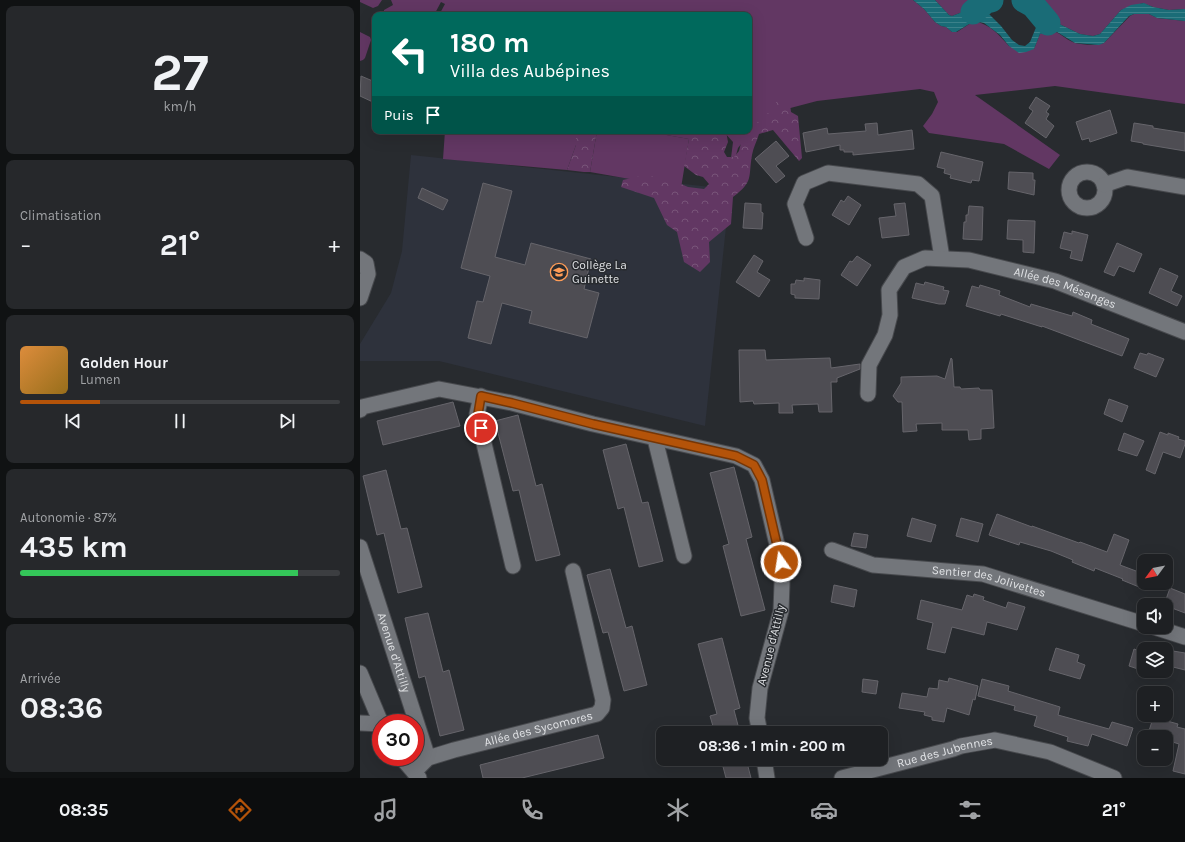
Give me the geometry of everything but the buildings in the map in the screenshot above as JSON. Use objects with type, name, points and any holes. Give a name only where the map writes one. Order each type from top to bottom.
[{"type":"street","points":[[806,238],[795,204],[804,183],[828,173],[918,184],[932,196],[942,258]]},
{"type":"street","points":[[1104,185],[1127,177],[1185,187]]},
{"type":"street","name":"Allée des Mésanges","points":[[868,394],[869,365],[885,335],[890,315],[890,290],[904,267],[925,258],[969,260],[1055,282],[1185,332]]},
{"type":"street","points":[[360,259],[366,263],[368,274],[360,298]]},
{"type":"street","name":"Avenue d'Attilly","points":[[360,410],[362,407],[439,389],[481,396],[656,439],[736,456],[754,465],[762,480],[781,562],[782,583],[781,611],[760,688],[757,718],[759,726]]},
{"type":"street","points":[[481,396],[478,414],[513,566]]},
{"type":"street","points":[[656,439],[684,556]]},
{"type":"street","name":"Avenue d'Attilly","points":[[360,547],[428,758]]},
{"type":"street","name":"Sentier des Jolivettes","points":[[832,550],[873,565],[983,574],[1137,622]]},
{"type":"street","name":"Allée des Sycomores","points":[[428,758],[597,714],[602,708],[603,700],[573,571]]},
{"type":"street","points":[[1173,633],[1185,636]]},
{"type":"street","points":[[360,673],[377,714]]},
{"type":"street","points":[[360,723],[372,724]]},
{"type":"street","name":"Rue des Jubennes","points":[[842,778],[961,746],[995,740],[1050,752],[1114,778]]},
{"type":"street","points":[[409,766],[417,775],[428,758]]},
{"type":"street","points":[[765,766],[767,778]]},
{"type":"shaded area","name":"Collège La Guinette","points":[[411,155],[730,189],[705,426],[439,361],[360,361],[360,344],[391,293],[402,251]]},
{"type":"green space","points":[[360,0],[382,0],[378,6],[373,8],[360,2]]},
{"type":"green space","points":[[391,0],[913,0],[924,9],[935,22],[946,27],[952,32],[957,32],[974,21],[980,22],[998,34],[1009,46],[1034,49],[1040,34],[1051,31],[1075,43],[1097,45],[1104,43],[1130,16],[1134,14],[1149,14],[1157,18],[1185,21],[1185,104],[1055,86],[975,95],[1060,155],[1049,169],[1004,144],[929,133],[923,126],[932,114],[938,102],[934,92],[920,89],[817,101],[779,111],[752,131],[752,12],[441,12],[445,4],[441,2],[436,12],[384,12],[384,10],[393,5]]},
{"type":"green space","points":[[935,0],[982,0],[970,9],[952,16],[949,15]]},
{"type":"green space","points":[[1034,0],[1185,0],[1185,9],[1169,10],[1153,7],[1143,3],[1121,10],[1100,34],[1093,36],[1080,34],[1047,18],[1042,9]]},
{"type":"green space","points":[[360,32],[370,37],[371,40],[365,58],[360,61]]},
{"type":"green space","points":[[789,97],[791,112],[798,116],[802,158],[799,161],[773,130],[759,134],[753,152],[749,179],[740,192],[733,197],[731,224],[709,242],[710,262],[700,272],[684,262],[677,232],[667,225],[654,198],[621,187],[623,180],[645,175],[672,180],[688,187],[704,189],[709,184],[703,177],[696,175],[684,166],[689,139],[661,134],[727,134],[728,142],[724,152],[727,157],[734,157],[739,151],[743,135],[752,134],[752,127],[769,112],[778,100]]},
{"type":"green space","points":[[445,134],[576,134],[576,145],[567,170],[443,159]]},
{"type":"green space","points":[[576,134],[596,134],[590,172],[567,170],[576,145]]},
{"type":"green space","points":[[596,134],[661,134],[689,139],[681,188],[590,172]]},
{"type":"green space","points":[[726,134],[749,134],[738,148],[735,159],[731,158],[733,142]]},
{"type":"water","points":[[913,0],[935,0],[949,15],[952,16],[970,9],[978,3],[1001,26],[1012,40],[1019,45],[1025,46],[1030,42],[1040,20],[1047,18],[1080,34],[1093,36],[1100,34],[1121,10],[1131,5],[1144,3],[1153,7],[1169,10],[1185,9],[1185,21],[1157,18],[1149,14],[1134,14],[1129,16],[1104,43],[1099,45],[1075,43],[1057,32],[1048,31],[1040,34],[1034,49],[1019,53],[1009,46],[1000,35],[984,23],[974,21],[956,32],[952,32],[946,27],[935,22],[924,9]]},
{"type":"waterway","points":[[973,12],[986,1],[991,0]]},
{"type":"waterway","points":[[1024,0],[1033,5],[1048,23]]},
{"type":"place","name":"Collège La Guinette","points":[[559,272]]},
{"type":"route","points":[[481,428],[478,414],[481,396],[656,439],[736,456],[754,465],[762,480],[781,562]]}]
